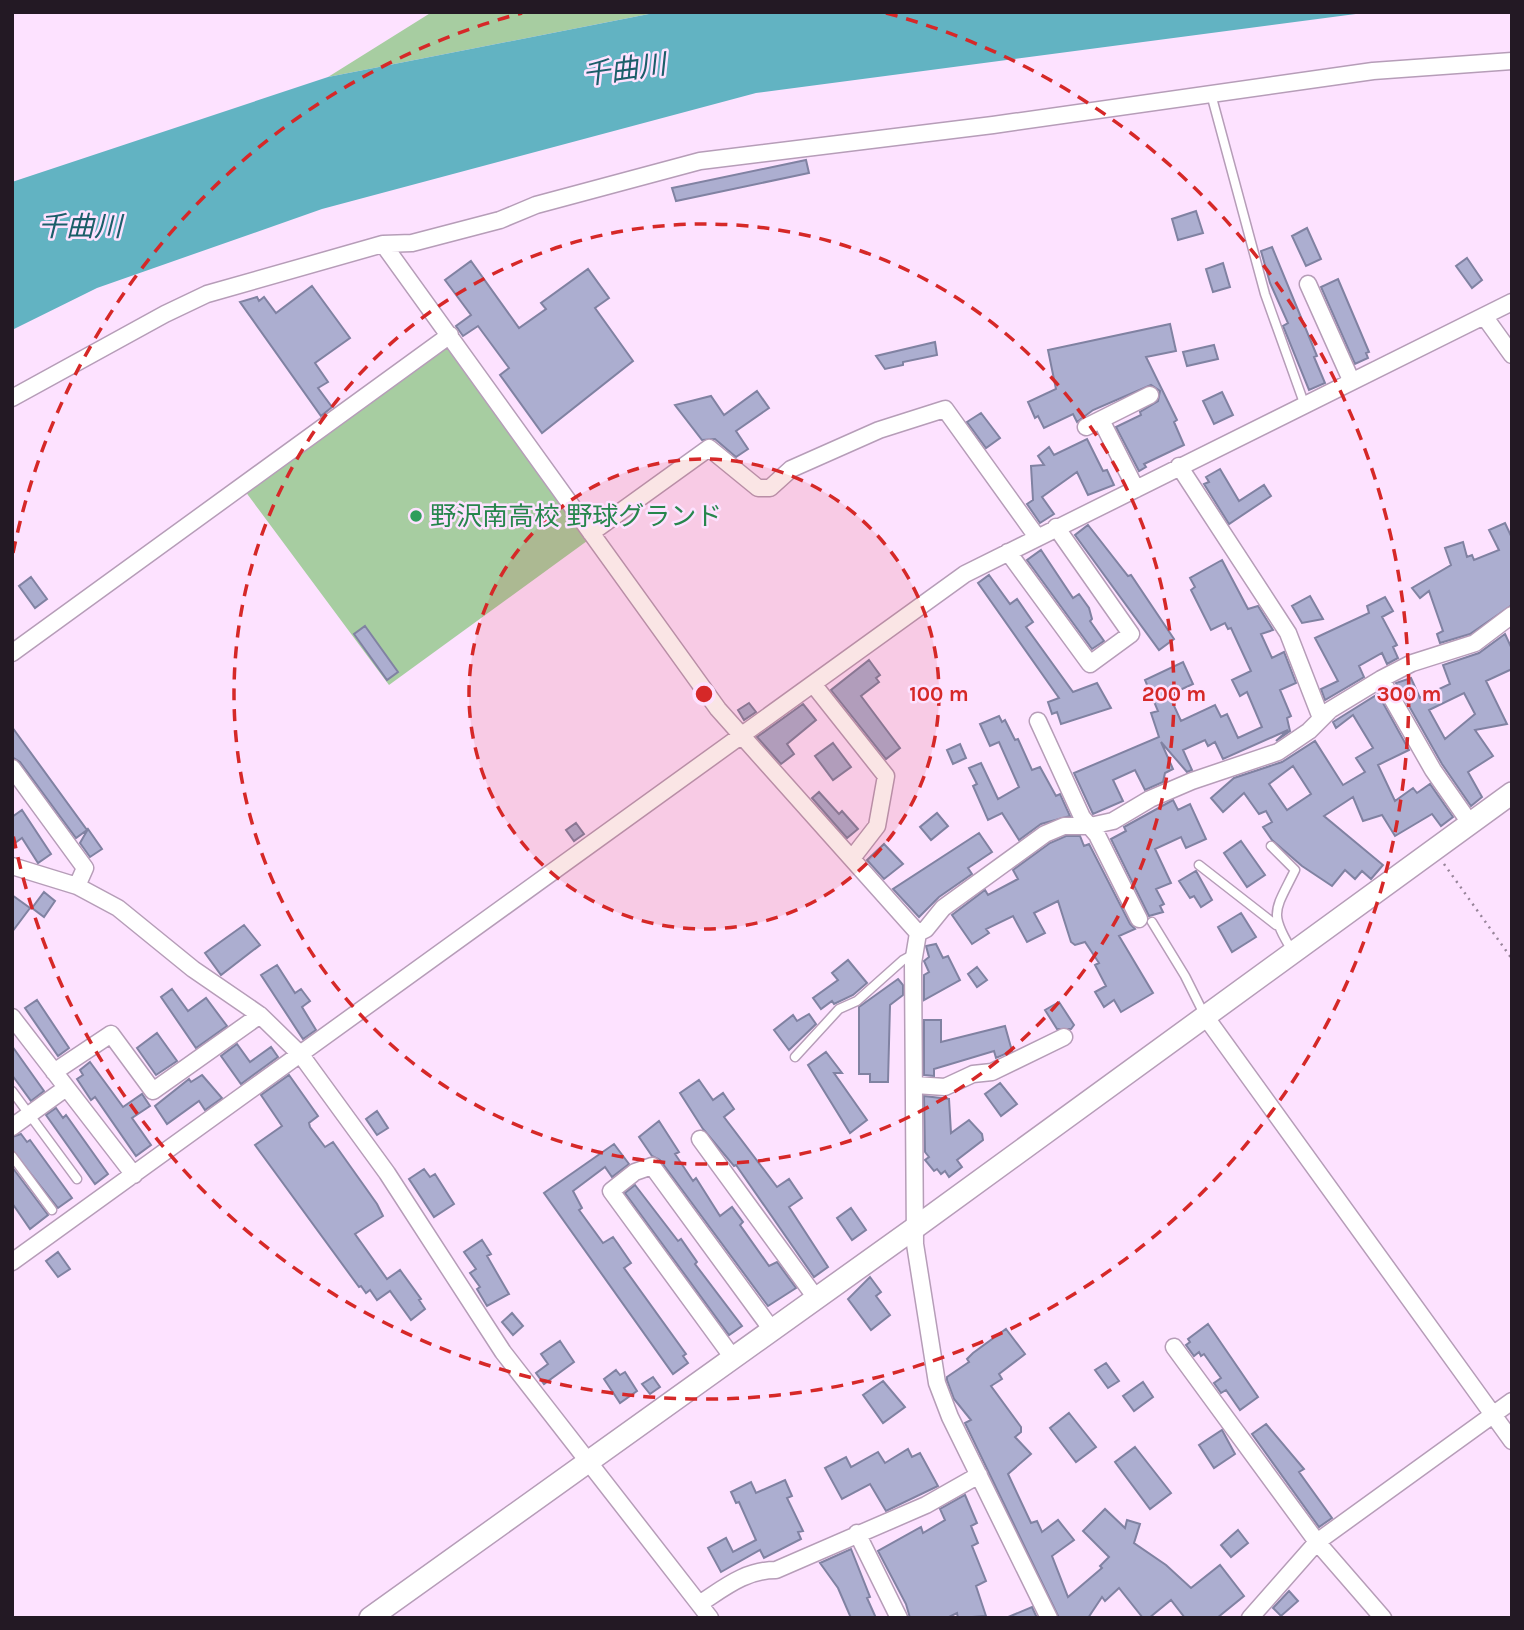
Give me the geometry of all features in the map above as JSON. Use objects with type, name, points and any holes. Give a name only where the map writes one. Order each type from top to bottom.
[{"type":"street","points":[[12,398],[165,314],[207,294],[383,244],[412,243],[500,220],[536,205],[700,161],[1373,71],[1512,61]]},
{"type":"street","points":[[383,244],[740,736],[853,857],[918,933]]},
{"type":"street","points":[[1308,284],[1351,380]]},
{"type":"street","points":[[12,1262],[965,574],[1304,403],[1512,302]]},
{"type":"street","points":[[1484,316],[1512,355]]},
{"type":"street","points":[[12,653],[450,335]]},
{"type":"street","points":[[1136,489],[1093,424],[1150,395]]},
{"type":"street","points":[[591,533],[709,448],[758,488],[770,488],[791,469],[879,430],[945,409],[1037,537]]},
{"type":"street","points":[[1179,466],[1288,633],[1321,718]]},
{"type":"street","points":[[1008,552],[1090,664],[1131,634],[1056,527]]},
{"type":"street","points":[[918,933],[926,929],[943,908],[1045,834],[1078,824],[1090,826],[1113,821],[1150,799],[1192,781],[1278,752],[1310,731],[1321,718],[1381,679],[1412,663],[1475,643],[1512,615]]},
{"type":"street","points":[[1381,679],[1433,770],[1470,823]]},
{"type":"street","points":[[813,684],[886,776],[877,826],[853,857]]},
{"type":"street","points":[[1038,721],[1082,817],[1097,835],[1146,921]]},
{"type":"street","points":[[12,768],[85,868],[77,886]]},
{"type":"street","points":[[370,1618],[916,1227],[1512,793]]},
{"type":"street","points":[[12,866],[77,886],[118,908],[193,969],[260,1015],[301,1055],[387,1173],[503,1352],[710,1618]]},
{"type":"street","points":[[918,933],[914,954],[915,1244],[937,1383],[1049,1618]]},
{"type":"street","points":[[54,1073],[111,1034],[153,1091],[260,1015]]},
{"type":"street","points":[[1205,1016],[1512,1441]]},
{"type":"street","points":[[12,1017],[134,1175]]},
{"type":"street","points":[[915,1085],[945,1087],[973,1074],[992,1072],[1064,1037]]},
{"type":"street","points":[[12,1127],[66,1087]]},
{"type":"street","points":[[700,1139],[816,1298]]},
{"type":"street","points":[[733,1358],[611,1191],[635,1171],[652,1166],[772,1331]]},
{"type":"street","points":[[1174,1347],[1317,1542],[1383,1618]]},
{"type":"street","points":[[1250,1618],[1317,1542],[1512,1401]]},
{"type":"street","points":[[699,1604],[743,1576],[759,1570],[776,1570],[856,1533],[926,1505],[979,1475]]},
{"type":"street","points":[[856,1533],[899,1618]]},
{"type":"lane","points":[[1211,94],[1265,294],[1304,403]]},
{"type":"lane","points":[[1270,846],[1295,870],[1277,908],[1276,925]]},
{"type":"lane","points":[[1199,865],[1276,925],[1293,952]]},
{"type":"lane","points":[[1146,921],[1185,976],[1205,1016]]},
{"type":"lane","points":[[795,1057],[839,1009],[857,1001],[908,956],[914,954]]},
{"type":"lane","points":[[12,1091],[77,1179]]},
{"type":"lane","points":[[12,1156],[52,1210]]},
{"type":"path","points":[[1434,850],[1512,959]]},
{"type":"green space","points":[[432,12],[659,12],[328,77]]},
{"type":"green space","name":"野沢南高校 野球グランド","points":[[445,345],[587,541],[389,685],[245,491]]},
{"type":"water","name":"千曲川","points":[[659,12],[1371,12],[756,93],[322,209],[97,288],[12,330],[12,182],[328,77]]},
{"type":"building","points":[[806,160],[809,173],[676,201],[672,188]]},
{"type":"building","points":[[1196,211],[1203,233],[1178,240],[1172,219]]},
{"type":"building","points":[[1307,228],[1321,259],[1306,266],[1292,236]]},
{"type":"building","points":[[1272,247],[1317,356],[1314,357],[1325,383],[1309,390],[1283,326],[1288,323],[1270,283],[1261,251]]},
{"type":"building","points":[[1467,258],[1482,280],[1472,288],[1456,266]]},
{"type":"building","points":[[471,261],[519,328],[546,309],[541,303],[588,269],[609,298],[595,308],[633,361],[542,433],[500,375],[509,368],[478,326],[463,336],[456,326],[471,315],[445,280]]},
{"type":"building","points":[[1223,263],[1230,287],[1213,292],[1206,269]]},
{"type":"building","points":[[1338,279],[1369,352],[1366,353],[1368,358],[1355,364],[1321,287]]},
{"type":"building","points":[[312,286],[350,338],[315,363],[328,382],[318,388],[332,407],[321,416],[240,302],[257,297],[259,301],[264,297],[276,313]]},
{"type":"building","points":[[1170,324],[1176,351],[1146,357],[1177,420],[1174,422],[1184,445],[1144,464],[1146,467],[1139,471],[1116,427],[1141,415],[1140,412],[1158,401],[1160,391],[1151,385],[1093,410],[1077,422],[1073,414],[1044,428],[1038,416],[1035,418],[1028,402],[1056,389],[1048,350]]},
{"type":"building","points":[[935,342],[937,355],[903,362],[903,365],[885,369],[876,356]]},
{"type":"building","points":[[1214,345],[1218,359],[1187,366],[1183,352]]},
{"type":"building","points":[[757,391],[769,408],[736,431],[748,449],[736,457],[715,439],[702,440],[675,405],[711,396],[724,415]]},
{"type":"building","points":[[1222,392],[1233,415],[1214,424],[1203,401]]},
{"type":"building","points":[[981,413],[1000,438],[986,448],[967,422]]},
{"type":"building","points":[[1087,439],[1103,471],[1107,470],[1114,485],[1088,495],[1077,472],[1042,497],[1054,514],[1040,523],[1027,504],[1033,500],[1031,466],[1044,465],[1038,456],[1049,447],[1054,455]]},
{"type":"building","points":[[1220,469],[1239,501],[1264,485],[1271,496],[1229,524],[1204,484],[1209,482],[1206,477]]},
{"type":"building","points":[[1505,523],[1512,538],[1512,605],[1470,634],[1440,643],[1437,634],[1443,631],[1429,591],[1420,598],[1412,588],[1451,565],[1445,548],[1463,542],[1467,557],[1472,555],[1474,560],[1499,550],[1489,530]]},
{"type":"building","points":[[1088,525],[1128,576],[1131,575],[1174,639],[1159,650],[1075,535]]},
{"type":"building","points":[[1041,550],[1073,598],[1079,594],[1089,608],[1092,619],[1090,621],[1104,641],[1092,649],[1027,560]]},
{"type":"building","points":[[1222,560],[1248,609],[1258,606],[1273,630],[1261,634],[1272,658],[1284,652],[1296,683],[1280,690],[1291,716],[1287,718],[1290,731],[1276,741],[1288,730],[1223,759],[1215,742],[1208,746],[1205,740],[1183,750],[1192,770],[1187,772],[1161,742],[1173,769],[1165,773],[1163,782],[1145,790],[1135,770],[1113,780],[1123,801],[1093,814],[1074,773],[1159,737],[1151,713],[1158,711],[1145,680],[1183,662],[1193,684],[1169,695],[1181,721],[1215,705],[1221,717],[1227,714],[1238,738],[1262,727],[1247,692],[1240,696],[1232,680],[1251,671],[1231,628],[1228,629],[1225,623],[1211,630],[1191,590],[1195,587],[1190,578]]},
{"type":"building","points":[[989,575],[1010,604],[1017,599],[1033,622],[1026,627],[1073,692],[1097,683],[1111,708],[1061,724],[1057,712],[1052,714],[1048,702],[1059,698],[978,583]]},
{"type":"building","points":[[31,577],[47,599],[35,608],[19,586]]},
{"type":"building","points":[[1310,596],[1323,619],[1302,623],[1292,606]]},
{"type":"building","points":[[1385,597],[1393,611],[1382,617],[1397,645],[1393,647],[1398,658],[1387,664],[1382,653],[1359,666],[1364,677],[1325,700],[1321,689],[1338,681],[1315,638],[1369,613],[1367,606]]},
{"type":"building","points":[[365,626],[398,672],[387,680],[354,634]]},
{"type":"building","points":[[1505,634],[1512,649],[1512,669],[1486,681],[1507,724],[1475,730],[1493,756],[1468,772],[1482,797],[1471,806],[1442,764],[1396,683],[1411,678],[1420,698],[1450,684],[1443,665],[1479,653]],"holes":[[[1464,693],[1475,714],[1445,739],[1429,710]]]},
{"type":"building","points":[[869,660],[880,675],[876,678],[879,682],[861,696],[900,748],[886,759],[831,690]]},
{"type":"building","points":[[1378,694],[1409,750],[1378,765],[1395,801],[1413,788],[1417,793],[1430,784],[1453,817],[1441,826],[1432,814],[1395,836],[1382,815],[1363,821],[1353,797],[1324,816],[1383,865],[1371,879],[1362,871],[1355,879],[1345,870],[1332,886],[1302,866],[1272,840],[1263,827],[1272,822],[1266,811],[1259,814],[1244,793],[1223,812],[1211,798],[1234,778],[1282,762],[1315,741],[1343,785],[1365,772],[1356,758],[1373,748],[1353,715],[1336,728],[1333,722]],"holes":[[[1293,766],[1311,794],[1287,810],[1269,784]]]},
{"type":"building","points":[[749,703],[756,712],[744,720],[738,710]]},
{"type":"building","points":[[803,704],[816,720],[787,744],[794,754],[781,764],[757,737]]},
{"type":"building","points":[[999,716],[1002,722],[1005,720],[1015,740],[1018,739],[1032,770],[1040,767],[1056,796],[1060,794],[1070,816],[1041,824],[1019,840],[1002,813],[988,820],[973,786],[977,784],[969,768],[981,763],[998,799],[1019,787],[999,742],[990,746],[980,724]]},
{"type":"building","points":[[12,727],[87,830],[76,838],[20,762],[12,757]]},
{"type":"building","points":[[833,743],[851,767],[833,780],[815,756]]},
{"type":"building","points":[[960,744],[966,758],[953,764],[947,750]]},
{"type":"building","points":[[819,792],[839,814],[842,811],[858,829],[847,838],[812,798]]},
{"type":"building","points":[[1173,800],[1178,810],[1190,804],[1206,839],[1186,848],[1181,837],[1155,849],[1171,883],[1156,889],[1164,904],[1160,906],[1163,912],[1149,916],[1111,839],[1126,831],[1124,827]]},
{"type":"building","points":[[22,810],[51,854],[38,863],[22,838],[12,845],[12,817]]},
{"type":"building","points":[[937,813],[948,826],[931,840],[920,827]]},
{"type":"building","points":[[576,823],[584,834],[574,841],[566,830]]},
{"type":"building","points":[[88,829],[102,849],[90,857],[80,843]]},
{"type":"building","points":[[979,833],[992,852],[968,868],[972,874],[939,897],[919,917],[893,889]]},
{"type":"building","points":[[1066,836],[1080,836],[1084,846],[1089,844],[1135,929],[1119,936],[1153,993],[1121,1012],[1114,1000],[1104,1007],[1095,992],[1106,986],[1095,965],[1099,963],[1085,942],[1075,945],[1071,942],[1058,901],[1034,913],[1045,933],[1027,942],[1013,916],[986,929],[989,933],[972,944],[952,915],[985,890],[988,895],[1018,879],[1013,870],[1050,843]]},
{"type":"building","points":[[1241,841],[1265,875],[1247,887],[1224,853]]},
{"type":"building","points":[[884,844],[903,864],[884,879],[867,860]]},
{"type":"building","points":[[1196,871],[1212,900],[1201,907],[1194,896],[1190,898],[1179,881]]},
{"type":"building","points":[[44,892],[55,901],[44,917],[32,908]]},
{"type":"building","points":[[12,895],[30,908],[12,932]]},
{"type":"building","points":[[1241,913],[1256,937],[1232,952],[1218,927]]},
{"type":"building","points":[[244,925],[260,945],[221,975],[205,953]]},
{"type":"building","points":[[936,944],[943,958],[948,956],[960,980],[924,1000],[924,975],[929,972],[924,961],[929,957],[926,946]]},
{"type":"building","points":[[848,960],[867,983],[853,995],[834,1004],[832,1001],[821,1009],[813,998],[838,980],[832,973]]},
{"type":"building","points":[[277,965],[295,993],[301,989],[310,1001],[302,1007],[316,1030],[303,1039],[261,975]]},
{"type":"building","points":[[977,967],[987,980],[977,987],[968,974]]},
{"type":"building","points":[[898,979],[903,985],[903,995],[890,1005],[888,1082],[870,1082],[870,1074],[859,1074],[859,1007]]},
{"type":"building","points":[[172,989],[188,1011],[206,998],[227,1026],[196,1048],[161,997]]},
{"type":"building","points":[[37,1000],[69,1048],[58,1056],[25,1008]]},
{"type":"building","points":[[1059,1002],[1074,1025],[1071,1029],[1057,1029],[1045,1010]]},
{"type":"building","points":[[809,1014],[816,1024],[789,1050],[774,1030],[793,1015],[797,1021]]},
{"type":"building","points":[[924,1020],[941,1020],[941,1042],[1005,1026],[1012,1051],[996,1058],[994,1051],[934,1069],[934,1076],[924,1075]]},
{"type":"building","points":[[157,1033],[177,1061],[156,1075],[137,1048]]},
{"type":"building","points":[[237,1044],[250,1062],[271,1047],[278,1057],[241,1084],[221,1056]]},
{"type":"building","points":[[12,1046],[44,1091],[31,1101],[12,1075]]},
{"type":"building","points":[[826,1052],[842,1073],[834,1073],[867,1120],[850,1133],[808,1065]]},
{"type":"building","points":[[90,1062],[123,1107],[142,1094],[150,1106],[132,1118],[151,1145],[136,1156],[95,1097],[91,1100],[77,1079],[83,1075],[80,1070]]},
{"type":"building","points":[[202,1075],[222,1098],[205,1110],[199,1101],[167,1124],[155,1106],[189,1079],[191,1082]]},
{"type":"building","points":[[289,1075],[318,1116],[309,1123],[310,1127],[325,1147],[333,1142],[383,1216],[355,1234],[387,1279],[400,1270],[421,1299],[419,1300],[425,1309],[411,1320],[390,1291],[377,1300],[370,1290],[366,1293],[359,1287],[255,1145],[282,1126],[261,1095]]},
{"type":"building","points":[[699,1080],[713,1100],[723,1093],[734,1109],[724,1117],[777,1187],[789,1179],[802,1198],[789,1207],[828,1267],[814,1277],[736,1165],[734,1166],[703,1129],[680,1093]]},
{"type":"building","points":[[1000,1083],[1017,1104],[1001,1116],[985,1094]]},
{"type":"building","points":[[924,1096],[949,1099],[951,1133],[969,1120],[982,1134],[983,1140],[957,1160],[962,1167],[949,1177],[945,1171],[941,1174],[937,1169],[934,1171],[925,1160],[929,1157],[925,1152]]},
{"type":"building","points":[[56,1108],[63,1118],[66,1115],[108,1174],[95,1184],[46,1115]]},
{"type":"building","points":[[377,1111],[388,1128],[377,1135],[366,1119]]},
{"type":"building","points":[[659,1121],[679,1152],[675,1154],[693,1181],[696,1178],[720,1216],[732,1207],[743,1222],[740,1225],[769,1266],[777,1262],[796,1288],[768,1306],[660,1160],[652,1156],[639,1137]]},
{"type":"building","points":[[21,1134],[27,1142],[30,1140],[72,1198],[58,1208],[12,1150],[12,1137]]},
{"type":"building","points":[[614,1144],[629,1164],[612,1177],[605,1167],[573,1191],[582,1208],[579,1210],[603,1243],[613,1237],[618,1244],[631,1263],[624,1268],[686,1354],[683,1356],[688,1363],[673,1374],[544,1193]]},
{"type":"building","points":[[12,1167],[48,1215],[30,1229],[12,1203]]},
{"type":"building","points":[[424,1169],[430,1177],[435,1174],[454,1204],[434,1217],[409,1179]]},
{"type":"building","points":[[635,1185],[678,1241],[681,1239],[697,1262],[695,1264],[742,1326],[729,1335],[625,1193]]},
{"type":"building","points":[[851,1208],[866,1230],[852,1240],[837,1218]]},
{"type":"building","points":[[482,1240],[491,1254],[487,1256],[509,1294],[487,1306],[477,1289],[480,1287],[470,1273],[476,1269],[464,1252]]},
{"type":"building","points":[[58,1252],[70,1269],[58,1277],[46,1261]]},
{"type":"building","points":[[870,1277],[881,1292],[876,1296],[890,1315],[871,1330],[848,1299]]},
{"type":"building","points":[[512,1313],[523,1326],[513,1335],[502,1322]]},
{"type":"building","points":[[1208,1324],[1258,1397],[1240,1410],[1226,1390],[1221,1393],[1214,1383],[1221,1378],[1204,1354],[1201,1356],[1199,1352],[1194,1356],[1186,1345],[1190,1342],[1188,1339]]},
{"type":"building","points":[[1006,1329],[1025,1354],[999,1374],[1002,1379],[991,1386],[1021,1427],[1021,1432],[1015,1437],[1031,1454],[1008,1474],[1031,1523],[1037,1521],[1042,1532],[1058,1520],[1074,1540],[1052,1556],[1068,1597],[1102,1568],[1100,1566],[1109,1557],[1083,1531],[1105,1509],[1125,1528],[1127,1520],[1140,1524],[1134,1543],[1166,1565],[1191,1588],[1220,1565],[1244,1596],[1217,1618],[1185,1618],[1171,1600],[1149,1618],[1143,1618],[1119,1588],[1105,1601],[1102,1597],[1088,1618],[1059,1618],[965,1423],[971,1420],[954,1399],[947,1380],[947,1377],[969,1362],[967,1359],[973,1353]]},
{"type":"building","points":[[560,1341],[574,1362],[544,1384],[536,1373],[548,1364],[541,1354]]},
{"type":"building","points":[[1106,1363],[1119,1381],[1108,1388],[1095,1370]]},
{"type":"building","points":[[616,1370],[620,1375],[625,1372],[637,1391],[620,1403],[604,1379]]},
{"type":"building","points":[[653,1377],[660,1387],[650,1394],[642,1384]]},
{"type":"building","points":[[883,1381],[905,1407],[883,1423],[863,1395]]},
{"type":"building","points":[[1143,1382],[1153,1397],[1134,1411],[1123,1396]]},
{"type":"building","points":[[1069,1413],[1096,1447],[1076,1462],[1050,1428]]},
{"type":"building","points":[[1266,1424],[1304,1469],[1299,1472],[1332,1518],[1319,1527],[1252,1434]]},
{"type":"building","points":[[1222,1430],[1235,1454],[1214,1468],[1199,1445]]},
{"type":"building","points":[[1135,1447],[1171,1493],[1150,1509],[1115,1462]]},
{"type":"building","points":[[908,1449],[912,1457],[920,1453],[938,1486],[886,1511],[870,1484],[842,1499],[825,1468],[846,1457],[851,1467],[878,1452],[885,1463]]},
{"type":"building","points":[[785,1480],[792,1496],[787,1498],[803,1531],[798,1532],[801,1539],[764,1558],[760,1550],[721,1572],[708,1548],[726,1538],[733,1552],[756,1540],[739,1502],[736,1503],[731,1492],[751,1482],[756,1493]]},
{"type":"building","points":[[965,1495],[977,1523],[971,1526],[978,1543],[972,1546],[986,1581],[976,1586],[986,1616],[958,1618],[957,1613],[947,1618],[910,1618],[906,1604],[878,1551],[921,1527],[923,1533],[945,1520],[940,1509]]},
{"type":"building","points":[[1238,1530],[1248,1543],[1231,1557],[1221,1545]]},
{"type":"building","points":[[851,1549],[876,1618],[851,1618],[838,1588],[820,1563]]},
{"type":"building","points":[[1289,1591],[1298,1601],[1281,1616],[1273,1608]]},
{"type":"building","points":[[1032,1607],[1037,1618],[1006,1618]]},
{"type":"place","name":"野沢南高校 野球グランド","points":[[416,516]]}]
